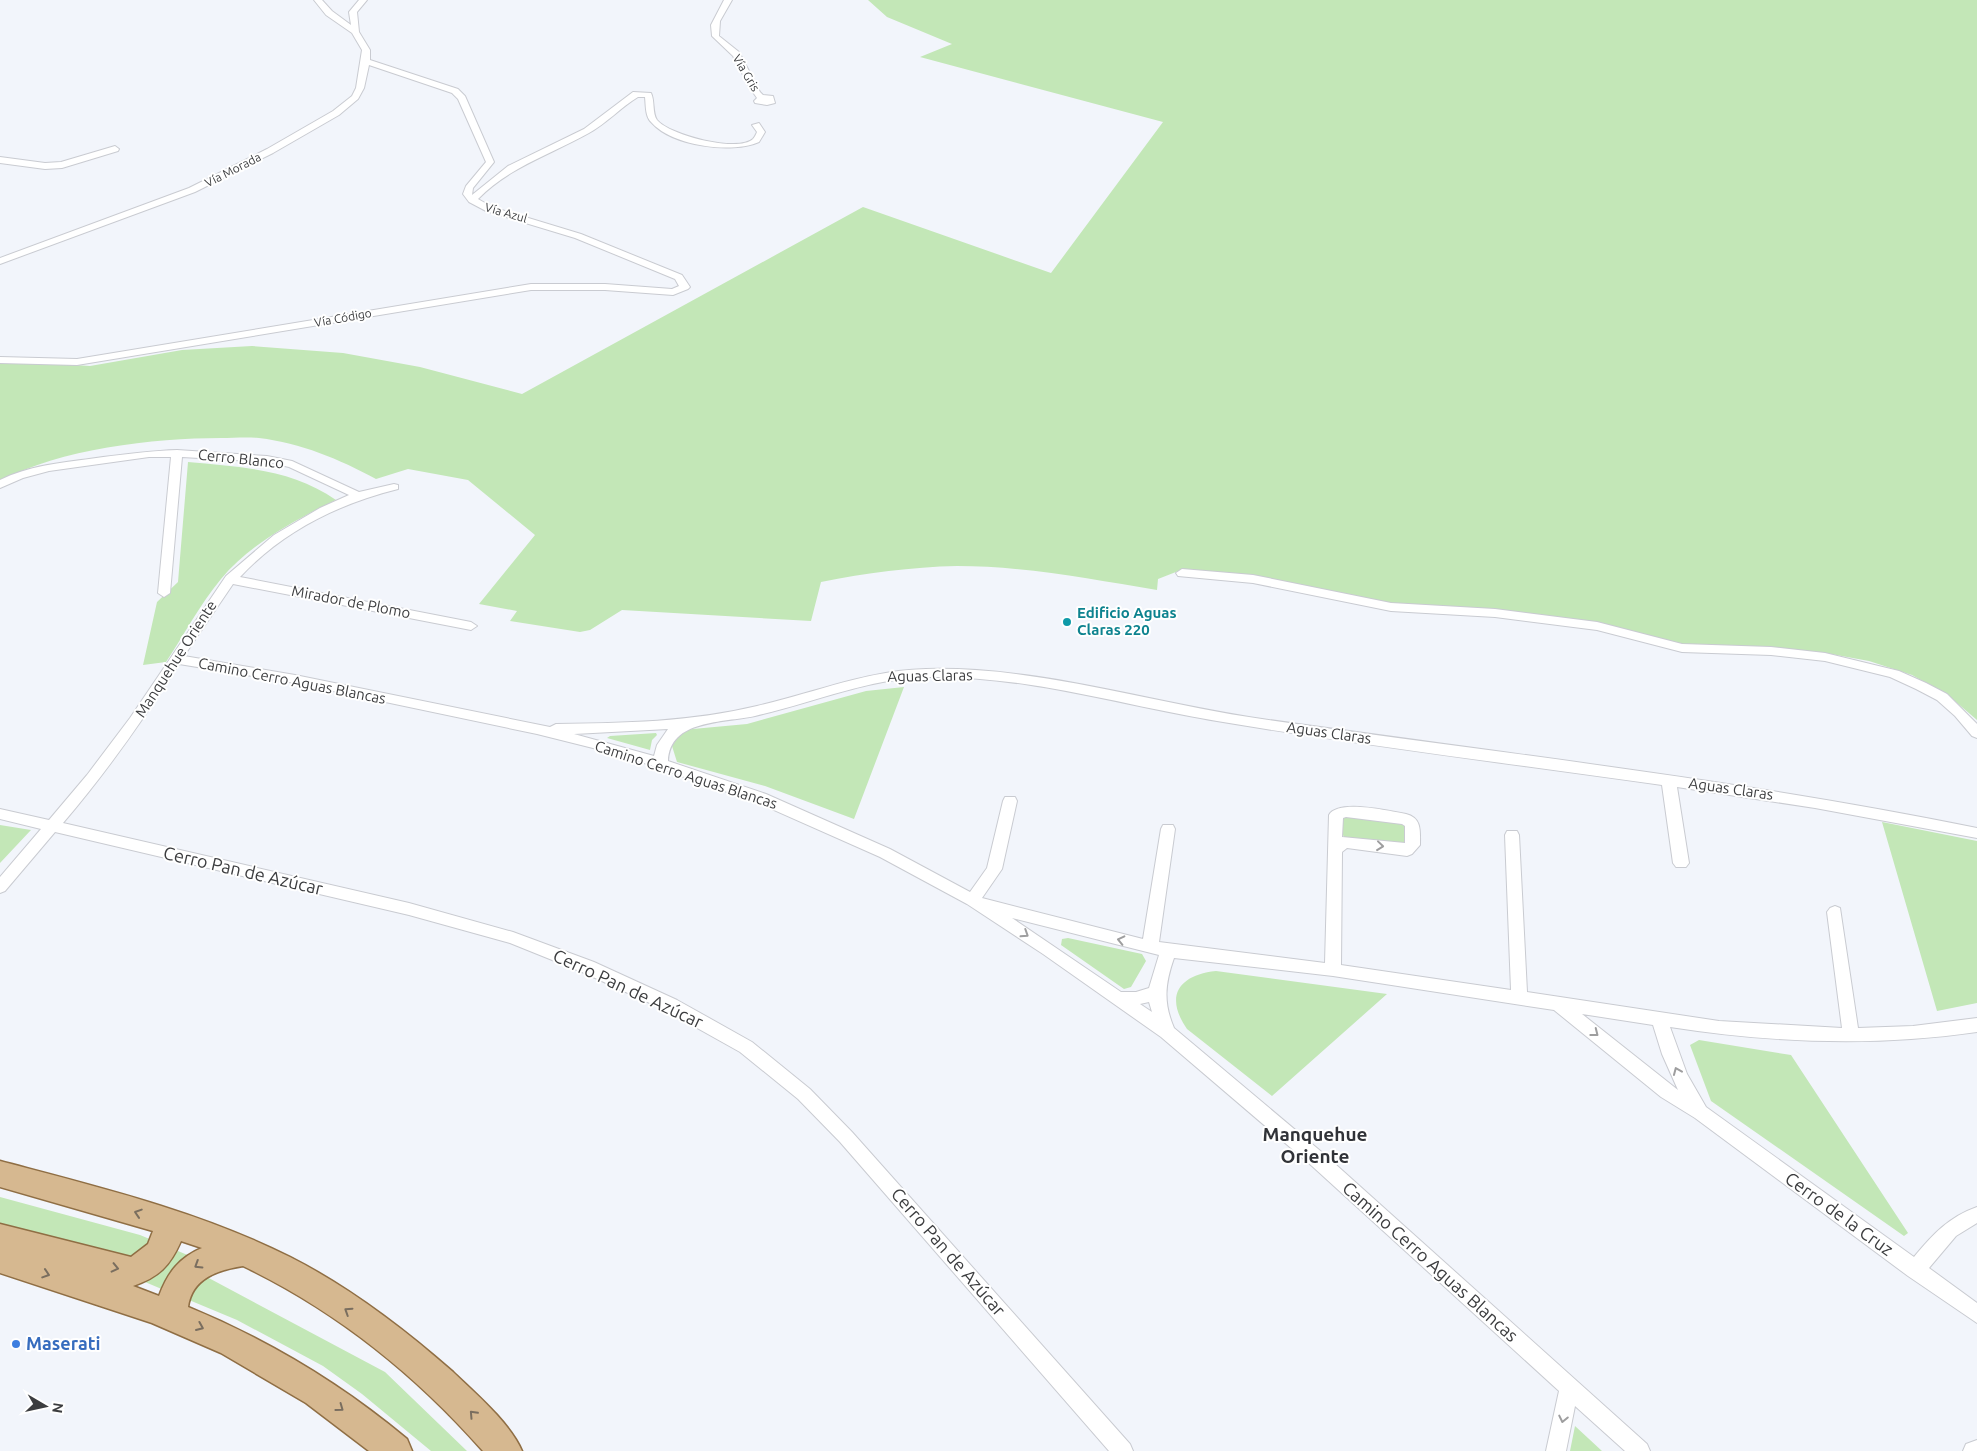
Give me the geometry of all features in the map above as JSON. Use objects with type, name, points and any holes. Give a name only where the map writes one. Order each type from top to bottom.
[{"type":"main road","points":[[0,1174],[170,1223],[244,1251],[320,1292],[396,1345],[462,1403],[505,1451]]},
{"type":"main road","points":[[0,1238],[130,1272],[140,1270],[155,1259],[164,1244],[170,1223]]},
{"type":"main road","points":[[171,1315],[176,1290],[189,1271],[210,1259],[244,1251]]},
{"type":"main road","points":[[0,1259],[171,1315],[216,1334],[296,1377],[338,1406],[395,1451]]},
{"type":"street","points":[[318,0],[328,13],[355,32],[366,50],[366,61]]},
{"type":"street","points":[[355,32],[353,12],[363,0]]},
{"type":"street","name":"Vía Gris","points":[[728,0],[716,20],[715,36],[735,52],[755,92],[762,98]]},
{"type":"street","name":"Vía Azul","points":[[366,61],[455,91],[462,98],[490,162],[469,188],[468,194],[472,200],[492,210],[560,228],[606,245],[679,277],[685,287]]},
{"type":"street","name":"Vía Morada","points":[[0,261],[164,201],[219,177],[270,151],[347,105],[360,88],[366,61]]},
{"type":"street","points":[[472,200],[491,182],[514,166],[588,130],[636,94],[648,95],[649,108],[654,121],[668,132],[684,139],[724,145],[751,144],[758,141],[761,136],[761,132],[756,125]]},
{"type":"street","points":[[0,160],[45,166],[62,165],[115,149]]},
{"type":"street","name":"Vía Código","points":[[0,360],[77,362],[531,287],[605,287],[673,292],[685,287]]},
{"type":"street","name":"Cerro Blanco","points":[[0,485],[19,476],[49,468],[149,454],[177,454],[266,459],[292,464],[359,496]]},
{"type":"street","name":"Cerro Blanco","points":[[164,592],[177,454]]},
{"type":"street","name":"Manquehue Oriente","points":[[0,887],[52,827],[134,722],[230,579],[254,556],[279,537],[359,496],[394,487]]},
{"type":"street","points":[[1182,572],[1253,579],[1391,607],[1495,614],[1597,626],[1682,648],[1771,651],[1825,657],[1861,664],[1894,674],[1942,697],[1960,713],[1977,733]]},
{"type":"street","name":"Mirador de Plomo","points":[[230,579],[471,626]]},
{"type":"street","name":"Camino Cerro Aguas Blancas","points":[[175,659],[295,679],[537,730],[624,751],[799,813],[885,853],[972,900],[1167,1032],[1222,1076],[1318,1160],[1640,1451]]},
{"type":"street","name":"Aguas Claras","points":[[537,730],[633,729],[685,723],[754,712],[880,676],[926,673],[984,675],[1026,679],[1203,714],[1324,733],[1770,794],[1913,819],[1977,833]]},
{"type":"street","points":[[661,763],[664,742],[685,723]]},
{"type":"street","points":[[1668,781],[1681,863]]},
{"type":"street","points":[[1010,801],[994,869],[972,900],[1065,928],[1168,951],[1333,970],[1764,1033],[1851,1036],[1935,1031],[1977,1025]]},
{"type":"street","points":[[1333,970],[1334,850],[1336,815],[1345,811],[1406,819],[1412,824],[1413,845],[1407,850],[1344,842],[1334,850]]},
{"type":"street","name":"Cerro Pan de Azúcar","points":[[0,814],[409,909],[513,938],[588,967],[671,1005],[746,1047],[804,1094],[846,1137],[1123,1451]]},
{"type":"street","points":[[1150,947],[1168,829]]},
{"type":"street","points":[[1512,835],[1518,998]]},
{"type":"street","points":[[1835,912],[1851,1036]]},
{"type":"street","points":[[1048,950],[1046,945],[1048,936],[1055,930],[1065,928]]},
{"type":"street","points":[[1167,1032],[1157,1007],[1156,993],[1168,951]]},
{"type":"street","points":[[1117,998],[1136,998],[1156,993]]},
{"type":"street","name":"Cerro de la Cruz","points":[[1557,1003],[1667,1092],[1701,1113],[1977,1314]]},
{"type":"street","name":"Cerro de la Cruz","points":[[1660,1018],[1679,1075],[1701,1113]]},
{"type":"street","points":[[1915,1270],[1948,1230],[1965,1218],[1977,1215]]},
{"type":"street","points":[[1556,1451],[1569,1388]]},
{"type":"street","points":[[1973,1451],[1977,1450]]},
{"type":"green space","points":[[868,0],[1977,0],[1977,720],[1949,696],[1912,675],[1869,661],[1820,652],[1680,645],[1613,626],[1514,612],[1391,604],[1181,570],[1158,579],[1157,590],[1007,568],[957,566],[906,569],[821,582],[811,621],[622,610],[590,630],[580,632],[510,621],[517,611],[479,604],[535,535],[468,480],[408,469],[376,479],[348,465],[305,448],[275,440],[244,438],[166,440],[78,453],[24,470],[0,481],[0,360],[90,366],[182,350],[252,346],[343,353],[420,367],[522,394],[863,207],[1051,273],[1163,122],[920,57],[952,44],[887,17]]},
{"type":"green space","points":[[188,462],[265,471],[302,482],[336,500],[274,534],[245,555],[213,589],[166,662],[143,665],[157,602],[178,582]]},
{"type":"green space","points":[[904,687],[854,819],[765,786],[677,762],[672,746],[682,730],[747,724],[866,691]]},
{"type":"green space","points":[[656,733],[657,735],[652,740],[650,750],[607,738],[610,736]]},
{"type":"green space","points":[[1346,815],[1404,823],[1408,828],[1408,842],[1403,845],[1345,838],[1342,834],[1341,817]]},
{"type":"green space","points":[[1882,822],[1977,841],[1977,1003],[1937,1011]]},
{"type":"green space","points":[[0,825],[31,830],[0,863]]},
{"type":"green space","points":[[1068,938],[1142,954],[1146,961],[1131,987],[1124,989],[1061,945],[1062,939]]},
{"type":"green space","points":[[1216,971],[1387,994],[1272,1096],[1187,1029],[1180,1017],[1176,997],[1184,982],[1203,973]]},
{"type":"green space","points":[[1699,1040],[1791,1055],[1908,1233],[1904,1236],[1711,1101],[1690,1045]]},
{"type":"green space","points":[[0,1197],[140,1235],[152,1240],[142,1260],[0,1229]]},
{"type":"green space","points":[[178,1251],[197,1259],[164,1290],[145,1282]]},
{"type":"green space","points":[[205,1276],[385,1372],[467,1451],[431,1451],[362,1394],[323,1366],[237,1320],[189,1300],[189,1284]]},
{"type":"green space","points":[[1575,1426],[1602,1451],[1570,1451]]},
{"type":"place","name":"Edificio Aguas Claras 220","points":[[1067,622]]},
{"type":"place","name":"Maserati","points":[[16,1344]]},
{"type":"district","name":"Manquehue Oriente","points":[[1315,1145]]}]
